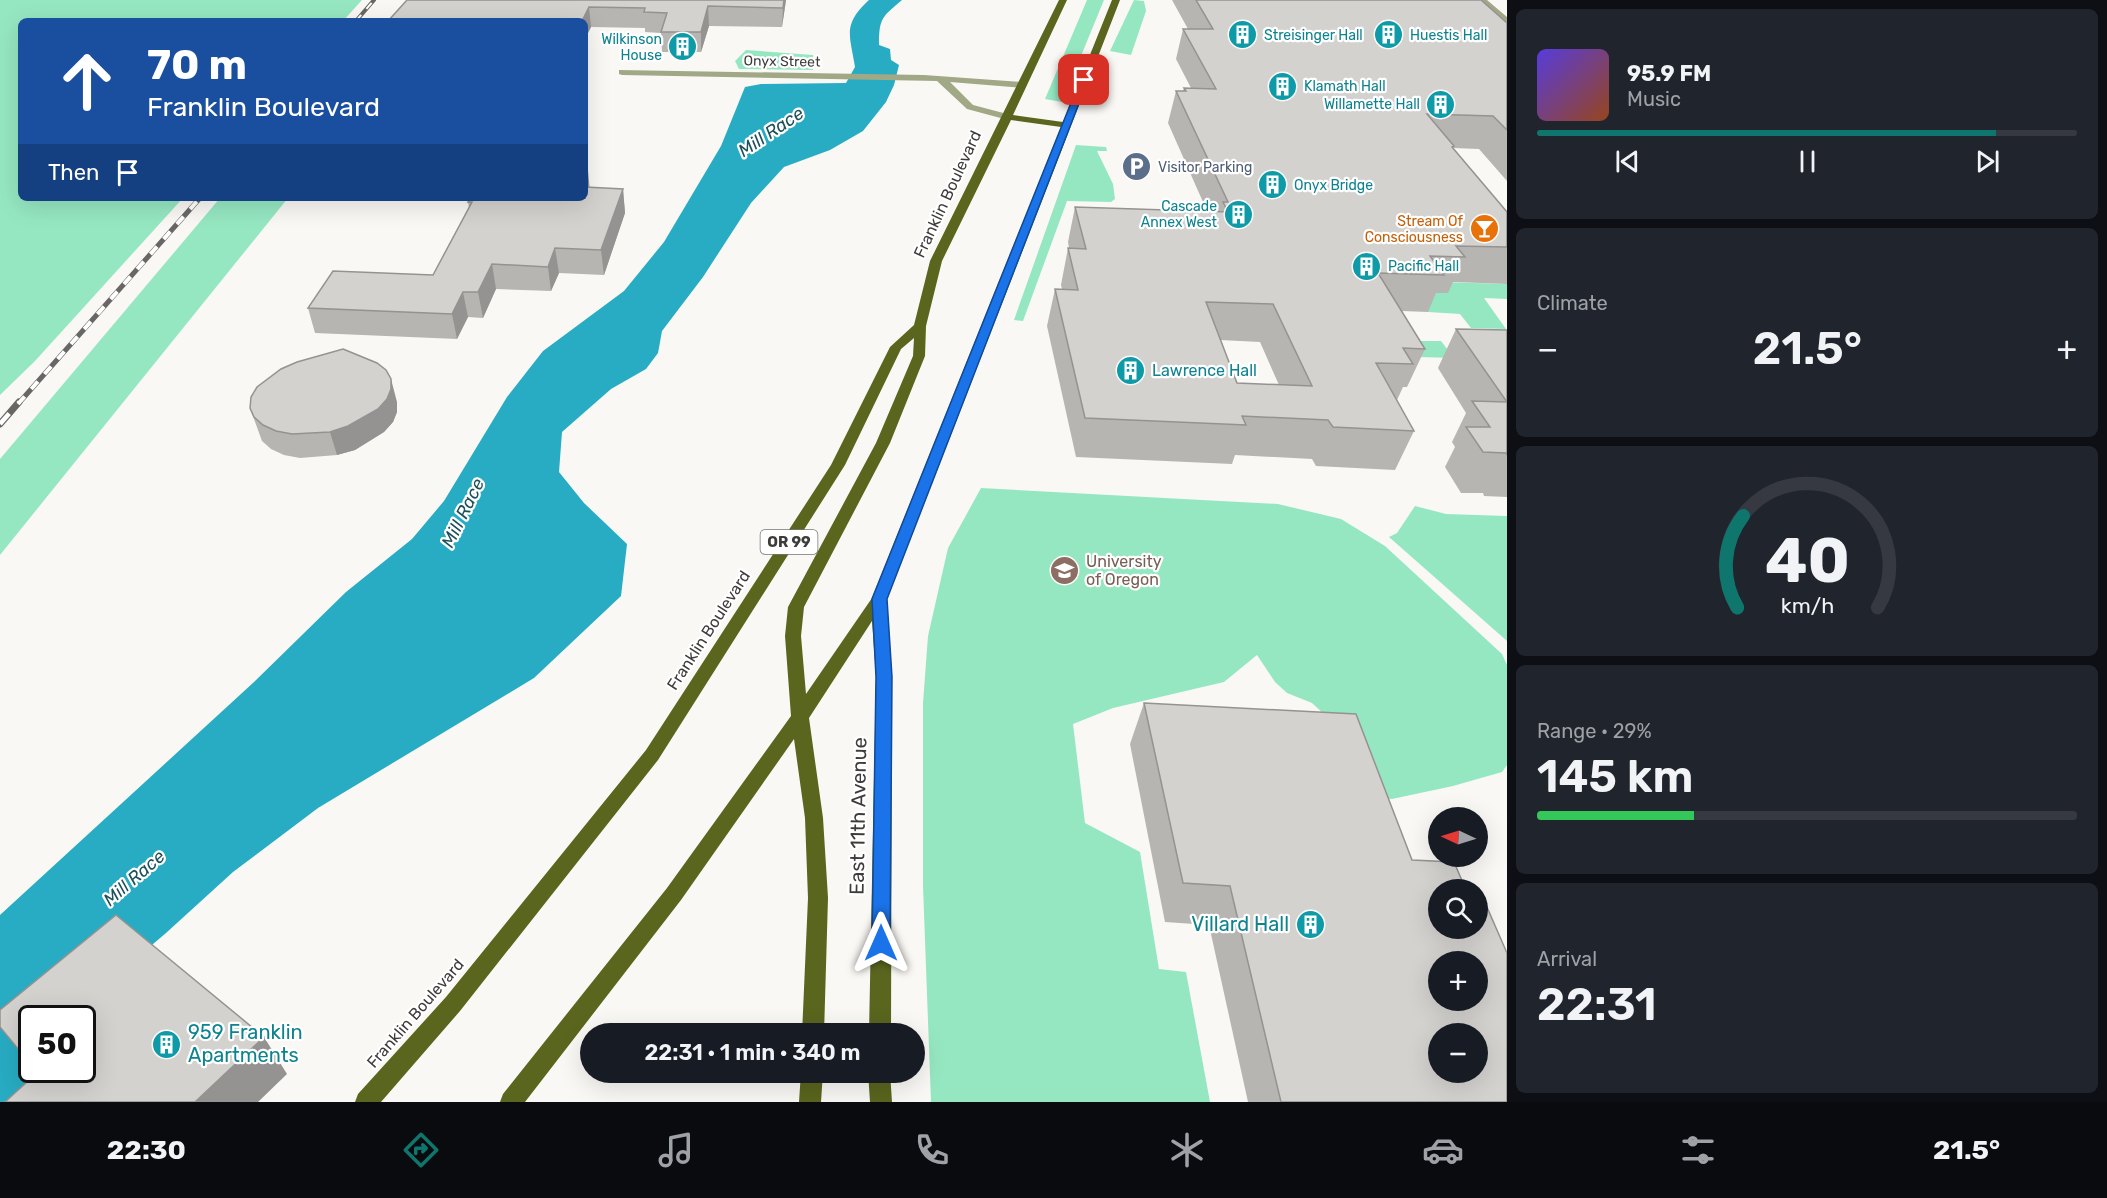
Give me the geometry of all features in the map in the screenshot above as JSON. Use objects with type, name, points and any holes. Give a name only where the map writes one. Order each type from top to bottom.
[{"type":"main road","name":"Franklin Boulevard","points":[[366,1102],[453,1004],[652,755],[838,465],[896,347],[920,326],[936,261],[1063,0]]},
{"type":"main road","points":[[511,1102],[674,894],[800,717],[879,599],[1116,0]]},
{"type":"main road","points":[[1008,117],[1065,125]]},
{"type":"main road","points":[[813,1023],[818,898],[814,818],[800,717],[793,636],[796,606],[810,575],[883,443],[919,356],[920,326]]},
{"type":"main road","name":"East 11th Avenue","points":[[879,599],[884,677],[880,1023]]},
{"type":"main road","points":[[810,1102],[811,1083]]},
{"type":"main road","points":[[880,1083],[881,1102]]},
{"type":"street","points":[[1483,0],[1507,21]]},
{"type":"street","name":"Onyx Street","points":[[622,72],[924,78],[1023,85]]},
{"type":"street","points":[[940,80],[954,89],[969,106],[1008,117]]},
{"type":"green space","points":[[0,0],[362,0],[346,18],[18,18],[18,201],[180,201],[35,361],[0,395]]},
{"type":"green space","points":[[1087,0],[1104,0],[1062,102],[1045,99]]},
{"type":"green space","points":[[1134,0],[1144,1],[1146,11],[1131,55],[1110,51]]},
{"type":"green space","points":[[746,50],[813,55],[813,70],[739,69],[735,61]]},
{"type":"green space","points":[[1076,145],[1106,147],[1107,151],[1097,151],[1113,184],[1115,199],[1111,202],[1067,201],[1023,321],[1014,320]]},
{"type":"green space","points":[[217,201],[286,201],[0,555],[0,459]]},
{"type":"green space","points":[[1440,282],[1507,284],[1507,299],[1484,298],[1506,329],[1471,328],[1460,314],[1428,312],[1415,292]]},
{"type":"green space","points":[[1407,341],[1441,341],[1454,358],[1418,357]]},
{"type":"green space","points":[[981,488],[1278,504],[1341,519],[1385,546],[1502,654],[1507,665],[1507,765],[1502,772],[1453,786],[1392,799],[1380,798],[1352,740],[1312,703],[1287,693],[1275,682],[1257,655],[1224,682],[1113,708],[1073,724],[1085,823],[1140,852],[1159,969],[1186,972],[1210,1102],[931,1102],[923,886],[923,703],[928,636],[948,548]]},
{"type":"green space","points":[[1415,506],[1446,514],[1507,516],[1507,641],[1389,537],[1397,533]]},
{"type":"water","name":"Mill Race","points":[[869,0],[902,0],[886,15],[880,29],[879,45],[890,49],[891,60],[899,65],[894,85],[886,102],[863,131],[830,150],[784,167],[751,203],[703,277],[662,331],[658,353],[646,369],[611,389],[562,432],[559,472],[584,503],[627,544],[621,596],[534,678],[318,808],[233,872],[81,1005],[18,1005],[18,1083],[51,1083],[70,1102],[0,1102],[0,915],[254,682],[346,592],[412,539],[444,501],[507,397],[543,351],[624,291],[664,242],[721,146],[745,87],[761,84],[846,83],[855,67],[850,38],[851,24]]},
{"type":"building","points":[[407,0],[784,0],[783,8],[708,6],[701,32],[661,32],[667,13],[644,12],[645,8],[589,7],[584,18],[391,18]]},
{"type":"building","points":[[1196,0],[1481,0],[1507,23],[1507,130],[1493,116],[1427,114],[1507,212],[1507,247],[1456,246],[1465,257],[1430,256],[1444,275],[1378,273],[1425,349],[1403,348],[1413,364],[1376,363],[1414,431],[1333,427],[1328,420],[1242,416],[1246,425],[1085,418],[1055,289],[1078,290],[1068,248],[1086,249],[1075,207],[1228,212],[1223,202],[1228,202],[1176,91],[1186,91],[1184,88],[1216,89],[1183,29],[1213,29]],"holes":[[[1206,302],[1273,304],[1312,386],[1237,383]]]},
{"type":"building","points":[[588,187],[623,189],[601,250],[555,248],[548,267],[492,264],[478,292],[463,292],[452,314],[308,308],[333,271],[433,275],[472,202],[468,202],[588,201]]},
{"type":"building","points":[[1456,329],[1507,330],[1507,402]]},
{"type":"building","points":[[343,349],[377,363],[386,370],[391,379],[391,389],[387,399],[378,409],[348,426],[330,432],[292,434],[276,431],[263,425],[254,417],[250,408],[251,397],[257,387],[281,369]]},
{"type":"building","points":[[1472,401],[1507,402],[1507,455],[1506,453],[1483,452],[1466,427],[1490,427]]},
{"type":"building","name":"Villard Hall","points":[[1144,703],[1356,714],[1412,860],[1428,861],[1428,867],[1456,867],[1461,879],[1428,879],[1428,939],[1488,939],[1488,910],[1507,953],[1507,1102],[1281,1102],[1230,886],[1183,883]]},
{"type":"building","name":"959 Franklin Apartments","points":[[116,915],[264,1037],[195,1102],[5,1102],[26,1083],[96,1083],[96,1005],[18,1005],[18,1049],[0,1027],[0,1010]]},
{"type":"railway","points":[[359,18],[374,0]]},
{"type":"railway","points":[[18,404],[197,201]]},
{"type":"railway","points":[[0,424],[19,402]]},
{"type":"place","name":"Streisinger Hall","points":[[1243,35]]},
{"type":"place","name":"Huestis Hall","points":[[1389,35]]},
{"type":"place","name":"Wilkinson House","points":[[683,47]]},
{"type":"place","name":"Klamath Hall","points":[[1283,86]]},
{"type":"place","name":"Willamette Hall","points":[[1441,104]]},
{"type":"place","name":"Visitor Parking","points":[[1137,167]]},
{"type":"place","name":"Onyx Bridge","points":[[1273,185]]},
{"type":"place","name":"Cascade Annex West","points":[[1238,214]]},
{"type":"place","name":"Stream Of Consciousness","points":[[1484,229]]},
{"type":"place","name":"Pacific Hall","points":[[1367,266]]},
{"type":"place","name":"Lawrence Hall","points":[[1131,370]]},
{"type":"place","name":"University of Oregon","points":[[1065,570]]},
{"type":"place","name":"Villard Hall","points":[[1310,924]]},
{"type":"place","name":"959 Franklin Apartments","points":[[167,1044]]},
{"type":"route","points":[[881,943],[884,677],[879,599],[1084,80]]}]
